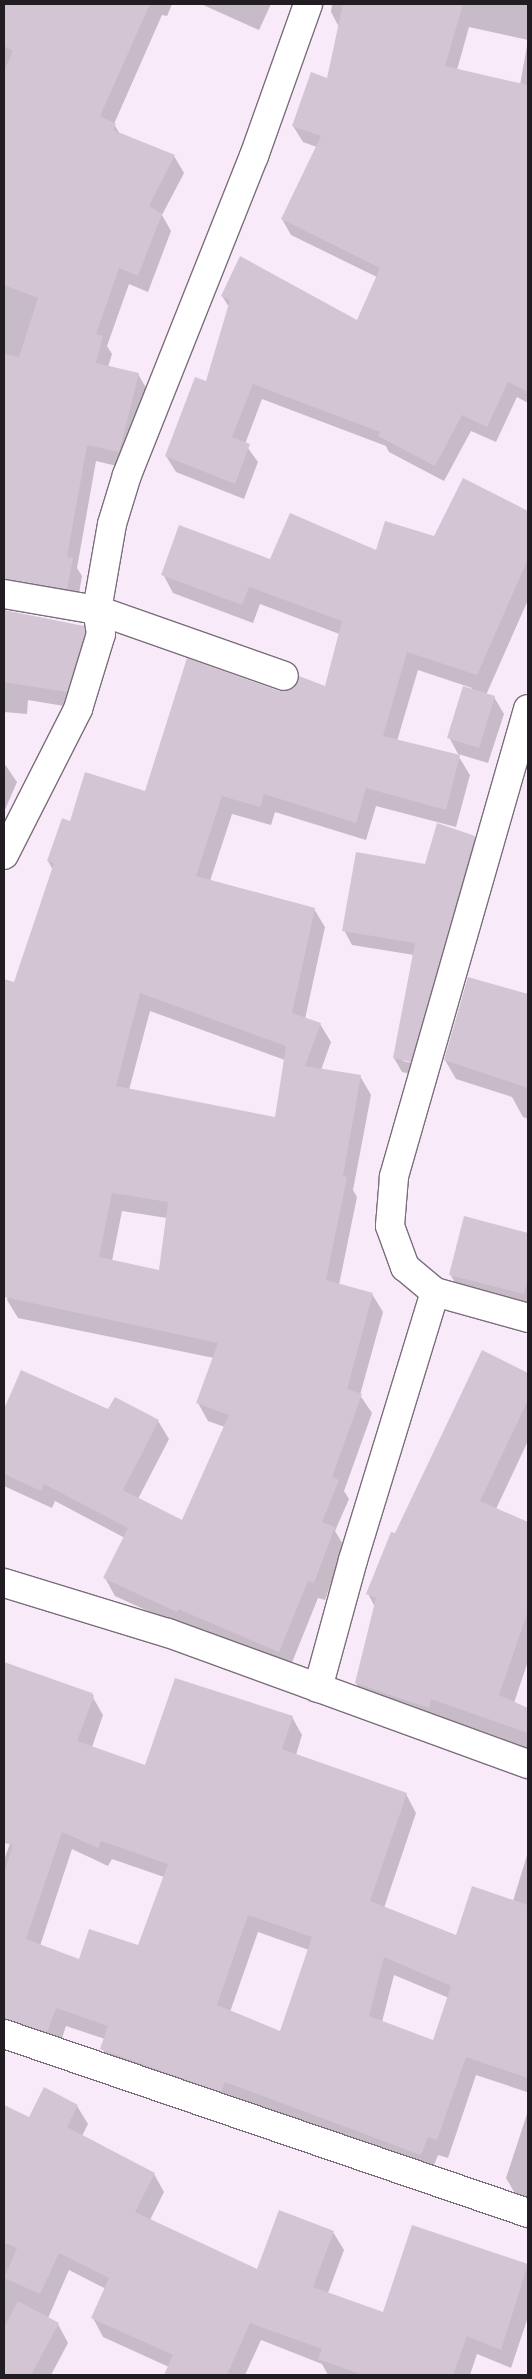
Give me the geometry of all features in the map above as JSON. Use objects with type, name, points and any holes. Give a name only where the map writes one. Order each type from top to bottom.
[{"type":"street","points":[[4,855],[78,709],[101,634],[97,610],[112,524],[127,475],[254,156],[308,4]]},
{"type":"street","points":[[4,594],[97,610],[284,676]]},
{"type":"street","points":[[528,709],[394,1177],[390,1226],[405,1267],[435,1292],[528,1318]]},
{"type":"street","points":[[318,1688],[353,1560],[435,1292]]},
{"type":"street","points":[[4,1583],[168,1633],[528,1764]]},
{"type":"street","points":[[4,2034],[528,2213]]},
{"type":"building","points":[[4,4],[150,4],[100,116],[116,124],[113,130],[175,155],[149,206],[162,214],[138,276],[119,268],[96,334],[103,336],[96,363],[139,373],[119,452],[87,445],[67,557],[73,558],[67,589],[4,579],[4,354],[19,357],[38,298],[4,285],[4,72],[13,51],[4,46]]},
{"type":"building","points":[[343,4],[463,4],[445,66],[528,85],[528,392],[508,382],[487,427],[462,415],[435,466],[378,436],[380,432],[253,384],[232,437],[250,444],[235,484],[165,456],[195,377],[206,381],[230,300],[221,296],[240,256],[357,320],[380,268],[281,219],[321,136],[292,126],[311,72],[327,78]]},
{"type":"building","points":[[463,478],[528,511],[528,559],[477,675],[407,652],[383,736],[460,755],[446,810],[366,788],[356,823],[264,794],[260,807],[222,796],[196,876],[315,908],[292,1013],[321,1023],[305,1066],[361,1075],[343,1176],[347,1177],[326,1280],[373,1293],[347,1389],[362,1394],[332,1477],[339,1480],[322,1522],[335,1527],[314,1583],[308,1581],[279,1652],[178,1609],[177,1612],[103,1578],[128,1528],[44,1484],[41,1491],[4,1474],[4,1409],[21,1370],[108,1409],[115,1397],[159,1420],[123,1490],[182,1520],[229,1415],[196,1403],[218,1343],[4,1297],[4,979],[14,982],[54,863],[47,861],[62,818],[70,821],[85,772],[145,791],[187,658],[279,691],[294,688],[299,676],[325,686],[342,621],[249,587],[242,605],[161,575],[179,525],[270,559],[290,513],[376,550],[385,521],[434,536]],"holes":[[[140,993],[286,1046],[275,1117],[116,1086]],[[112,1193],[168,1202],[159,1270],[99,1257]]]},
{"type":"building","points":[[4,610],[84,626],[85,633],[67,692],[4,682]]},
{"type":"building","points":[[463,686],[495,696],[479,748],[447,738]]},
{"type":"building","points":[[437,823],[475,836],[411,1062],[393,1058],[415,943],[342,931],[356,852],[425,864]]},
{"type":"building","points":[[468,977],[528,994],[528,1088],[444,1060]]},
{"type":"building","points":[[464,1216],[528,1233],[528,1276],[524,1294],[449,1275]]},
{"type":"building","points":[[482,1350],[528,1373],[528,1400],[480,1501],[528,1522],[528,1611],[499,1695],[528,1708],[528,1733],[431,1699],[429,1708],[355,1683],[376,1598],[366,1594],[391,1532],[395,1533]]},
{"type":"building","points":[[4,1662],[92,1693],[94,1696],[77,1741],[145,1765],[175,1678],[293,1716],[282,1749],[407,1793],[370,1901],[456,1935],[472,1886],[528,1905],[528,2078],[466,2057],[437,2140],[428,2137],[421,2155],[225,2082],[221,2092],[100,2049],[108,2026],[56,2008],[47,2032],[4,2019],[4,1874],[13,1845],[4,1843]],"holes":[[[62,1832],[98,1848],[101,1841],[168,1864],[138,1945],[89,1929],[79,1959],[26,1939]],[[248,1915],[312,1937],[280,2031],[217,2005]],[[384,1957],[451,1986],[433,2040],[369,2016]]]},
{"type":"building","points":[[44,2087],[78,2105],[67,2127],[155,2173],[135,2212],[257,2269],[279,2210],[334,2231],[313,2287],[383,2312],[412,2225],[528,2264],[501,2350],[467,2336],[453,2375],[363,2375],[318,2359],[322,2349],[250,2323],[227,2375],[164,2375],[173,2355],[91,2318],[109,2278],[59,2253],[40,2294],[4,2278],[17,2248],[4,2242],[4,2105],[29,2117]]},
{"type":"building","points":[[18,2301],[59,2323],[31,2375],[4,2375],[4,2328]]}]
